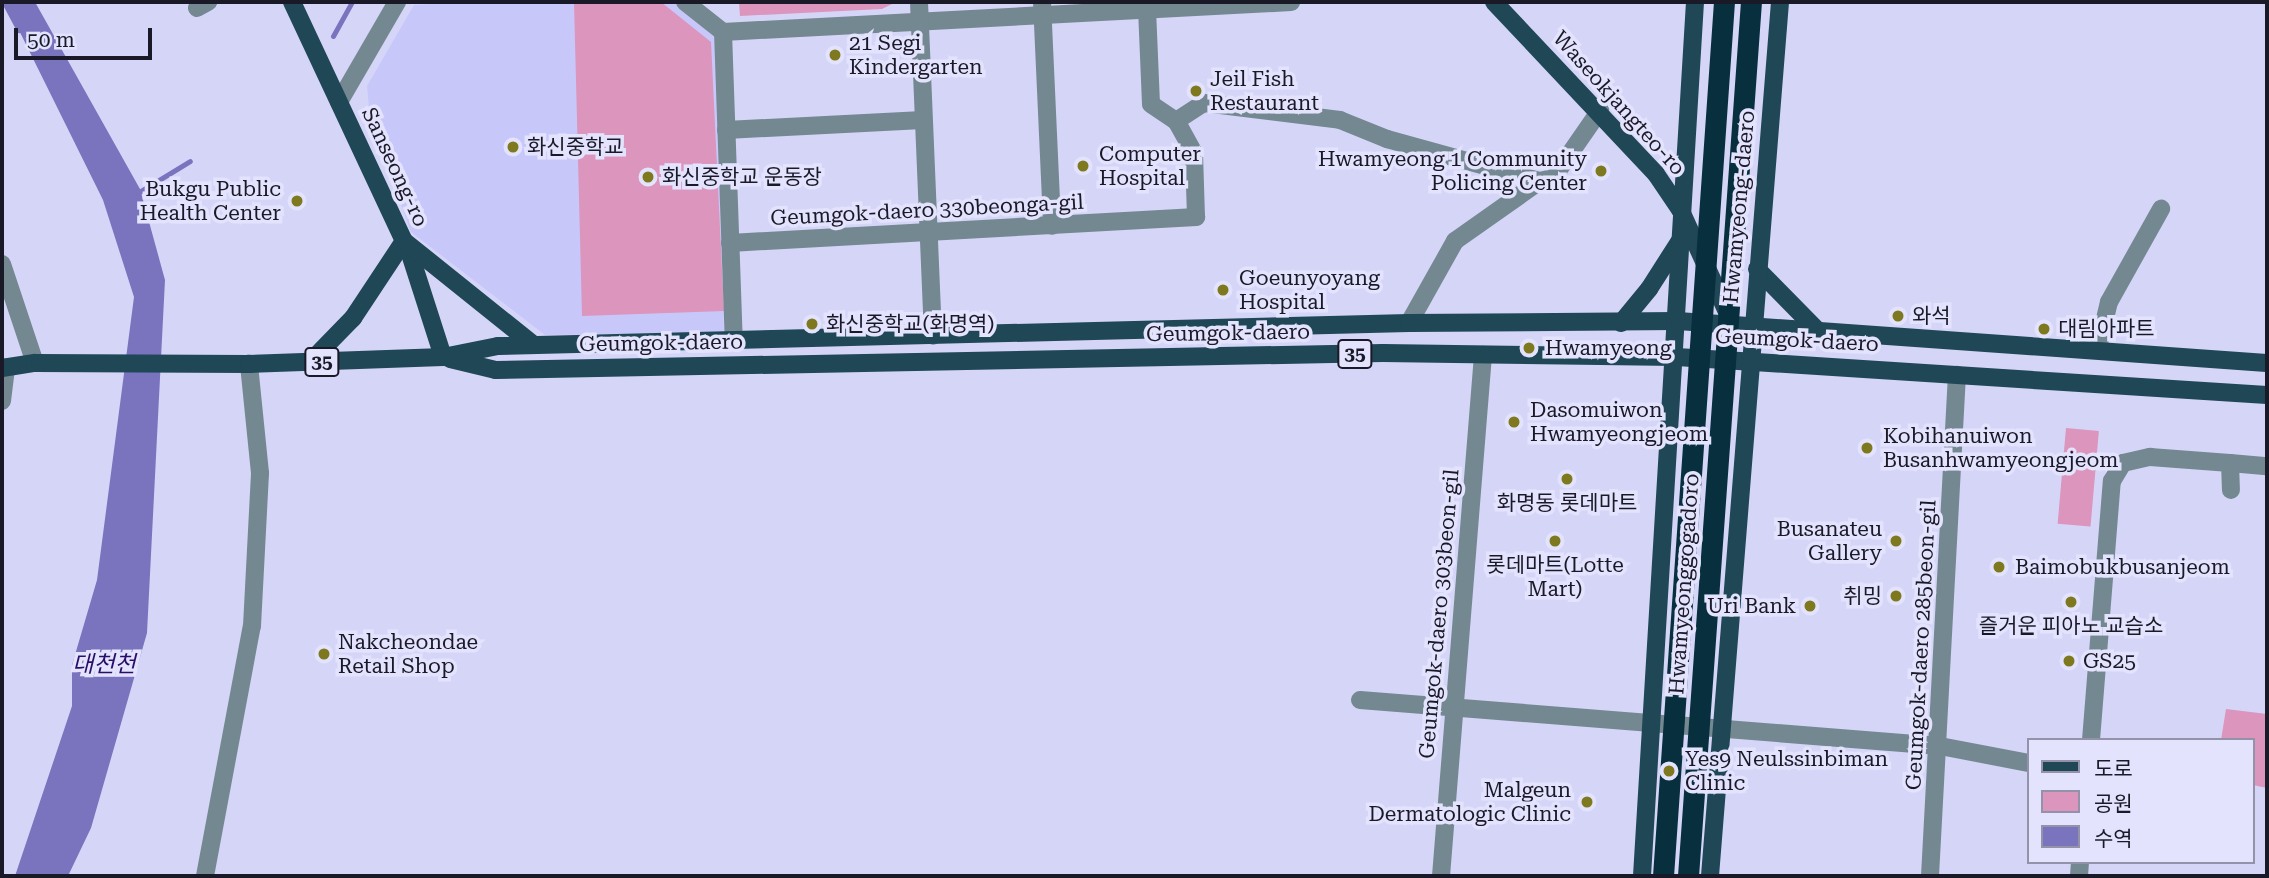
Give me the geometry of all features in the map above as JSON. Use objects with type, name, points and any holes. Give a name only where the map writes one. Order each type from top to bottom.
[{"type":"highway","name":"Hwamyeonggogadoro","points":[[1663,876],[1724,2]]},
{"type":"highway","name":"Hwamyeonggogadoro","points":[[1688,876],[1751,2]]},
{"type":"main road","name":"Sanseong-ro","points":[[292,2],[404,241],[443,357]]},
{"type":"main road","name":"Waseokjangteo-ro","points":[[1494,2],[1600,110],[1681,211],[1748,359]]},
{"type":"main road","points":[[1643,876],[1677,357],[1681,211],[1695,2]]},
{"type":"main road","name":"Hwamyeong-daero","points":[[1710,876],[1748,359],[1780,2]]},
{"type":"main road","points":[[1621,323],[1649,289],[1681,240]]},
{"type":"main road","points":[[310,362],[353,317],[404,241],[534,345]]},
{"type":"main road","points":[[1756,269],[1816,329]]},
{"type":"main road","name":"Geumgok-daero","points":[[38,363],[248,364],[443,357],[498,346],[1409,323],[1678,321],[2098,348],[2267,363]]},
{"type":"main road","name":"Geumgok-daero","points":[[443,357],[496,370],[1483,355],[1677,357],[1748,359],[2267,395]]},
{"type":"main road","name":"35","points":[[4,367],[38,363]]},
{"type":"street","points":[[339,102],[397,2]]},
{"type":"street","points":[[685,2],[723,32],[920,22],[1043,8],[1147,10],[1291,2]]},
{"type":"street","points":[[919,2],[933,336]]},
{"type":"street","points":[[1043,8],[1052,226]]},
{"type":"street","name":"Geumgok-daero 330beonga-gil","points":[[730,243],[1196,217],[1195,153],[1176,121],[1151,104],[1147,10]]},
{"type":"street","points":[[723,32],[734,340]]},
{"type":"street","points":[[1176,121],[1203,103],[1340,120],[1387,139],[1540,181]]},
{"type":"street","points":[[1409,323],[1455,241],[1540,181],[1553,178],[1600,110]]},
{"type":"street","points":[[726,130],[923,120]]},
{"type":"street","points":[[2098,348],[2109,302],[2161,209]]},
{"type":"street","points":[[2,264],[38,363]]},
{"type":"street","name":"Geumgok-daero 303beon-gil","points":[[1441,876],[1483,355]]},
{"type":"street","points":[[205,876],[252,626],[260,473],[248,364]]},
{"type":"street","points":[[2,401],[4,367]]},
{"type":"street","name":"Geumgok-daero 285beon-gil","points":[[1930,876],[1940,746],[1957,375]]},
{"type":"street","points":[[2091,738],[2112,481],[2123,463],[2150,457],[2267,466]]},
{"type":"street","points":[[2230,463],[2231,490]]},
{"type":"street","points":[[1360,700],[1940,746],[2028,762]]},
{"type":"shaded area","points":[[468,2],[674,2],[715,34],[724,333],[545,335],[411,232],[370,118],[367,86],[414,5]]},
{"type":"green space","name":"화신중학교 운동장","points":[[574,2],[661,2],[711,42],[724,311],[582,316]]},
{"type":"green space","points":[[739,2],[896,2],[882,9],[740,16]]},
{"type":"green space","points":[[2066,428],[2099,431],[2091,527],[2058,524]]},
{"type":"green space","points":[[2226,709],[2267,714],[2267,788],[2255,785],[2255,738],[2221,738]]},
{"type":"water","name":"대천천","points":[[5,2],[35,2],[140,189],[165,280],[147,633],[91,828],[68,876],[15,876],[72,706],[72,665],[97,580],[134,297],[103,200]]},
{"type":"waterway","name":"대천천","points":[[4,2],[19,30]]},
{"type":"waterway","points":[[333,36],[352,2]]},
{"type":"waterway","points":[[136,194],[190,161]]},
{"type":"place","name":"21 Segi Kindergarten","points":[[835,55]]},
{"type":"place","name":"Jeil Fish Restaurant","points":[[1196,91]]},
{"type":"place","name":"화신중학교","points":[[513,147]]},
{"type":"place","name":"Computer Hospital","points":[[1083,166]]},
{"type":"place","name":"Hwamyeong 1 Community Policing Center","points":[[1601,171]]},
{"type":"place","name":"화신중학교 운동장","points":[[648,177]]},
{"type":"place","name":"Bukgu Public Health Center","points":[[297,201]]},
{"type":"place","name":"Goeunyoyang Hospital","points":[[1223,290]]},
{"type":"place","name":"와석","points":[[1898,316]]},
{"type":"place","name":"화신중학교(화명역)","points":[[812,324]]},
{"type":"place","name":"대림아파트","points":[[2044,329]]},
{"type":"place","name":"Hwamyeong","points":[[1529,348]]},
{"type":"place","name":"Dasomuiwon Hwamyeongjeom","points":[[1514,422]]},
{"type":"place","name":"Kobihanuiwon Busanhwamyeongjeom","points":[[1867,448]]},
{"type":"place","name":"화명동 롯데마트","points":[[1567,479]]},
{"type":"place","name":"롯데마트(Lotte Mart)","points":[[1555,541]]},
{"type":"place","name":"Busanateu Gallery","points":[[1896,541]]},
{"type":"place","name":"Baimobukbusanjeom","points":[[1999,567]]},
{"type":"place","name":"취밍","points":[[1896,596]]},
{"type":"place","name":"즐거운 피아노 교습소","points":[[2071,602]]},
{"type":"place","name":"Uri Bank","points":[[1810,606]]},
{"type":"place","name":"Nakcheondae Retail Shop","points":[[324,654]]},
{"type":"place","name":"GS25","points":[[2069,661]]},
{"type":"place","name":"Yes9 Neulssinbiman Clinic","points":[[1669,771]]},
{"type":"place","name":"Malgeun Dermatologic Clinic","points":[[1587,802]]}]
